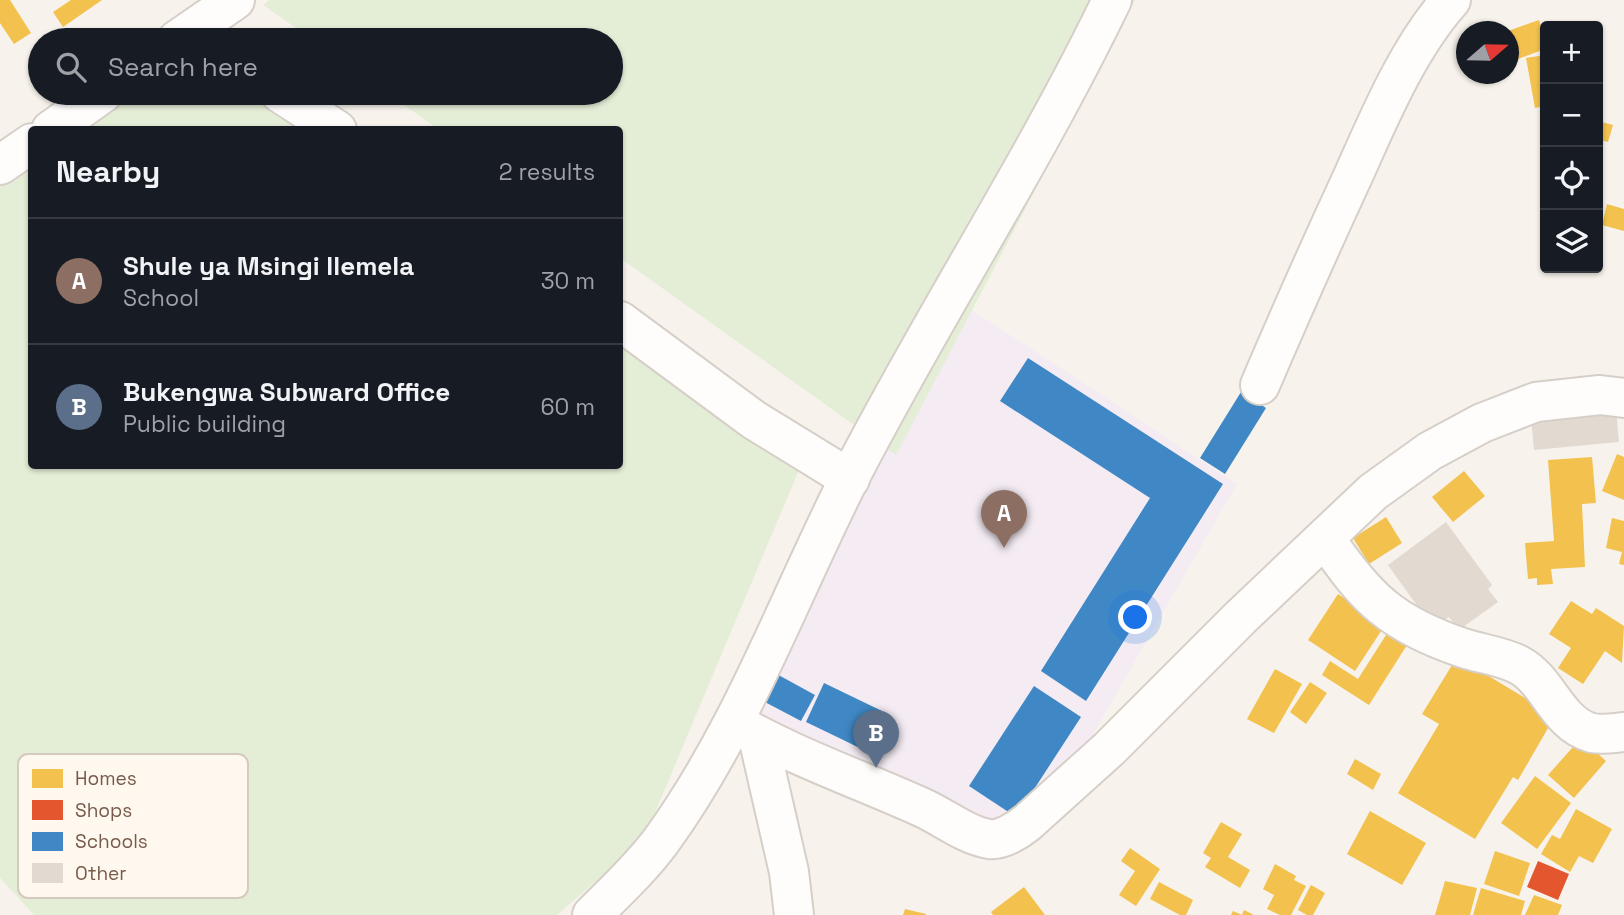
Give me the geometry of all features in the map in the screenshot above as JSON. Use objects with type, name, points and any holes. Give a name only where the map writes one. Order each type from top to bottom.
[{"type":"street","points":[[200,28],[235,0]]},
{"type":"street","points":[[592,915],[636,872],[746,729],[849,479],[933,326],[1030,159],[1084,59],[1112,0]]},
{"type":"street","points":[[1260,385],[1298,294],[1377,122],[1415,51],[1451,0]]},
{"type":"street","points":[[57,126],[86,105]]},
{"type":"street","points":[[299,105],[331,126]]},
{"type":"street","points":[[0,165],[28,146]]},
{"type":"street","points":[[623,323],[754,420],[849,479]]},
{"type":"street","points":[[746,729],[978,835],[989,839],[999,838],[1028,822],[1109,749],[1241,617],[1373,492],[1430,451],[1482,423],[1536,402],[1600,395],[1624,398]]},
{"type":"street","points":[[1325,538],[1349,574],[1371,598],[1401,621],[1430,636],[1519,665],[1538,680],[1566,717],[1579,727],[1594,733],[1624,732]]},
{"type":"street","points":[[746,729],[789,872],[794,915]]},
{"type":"shaded area","points":[[969,308],[1237,484],[1027,849],[731,718]]},
{"type":"green space","points":[[269,0],[1135,0],[896,455],[623,260],[623,126],[434,126],[404,105],[623,105],[623,28],[296,28],[263,5]]},
{"type":"green space","points":[[98,105],[313,105],[341,126],[70,126]]},
{"type":"green space","points":[[28,157],[28,469],[623,469],[623,337],[799,470],[644,839],[557,915],[34,915],[18,898],[248,898],[248,754],[18,754],[18,898],[0,878],[0,178]]},
{"type":"building: Homes","points":[[0,0],[10,0],[28,28],[28,35],[14,44],[0,23]]},
{"type":"building: Homes","points":[[71,0],[102,0],[63,27],[53,12]]},
{"type":"building: Homes","points":[[1539,20],[1540,51],[1519,59],[1519,27]]},
{"type":"building: Homes","points":[[1540,56],[1540,107],[1535,108],[1526,58]]},
{"type":"building: Homes","points":[[1603,122],[1613,125],[1608,142],[1603,140]]},
{"type":"building: Homes","points":[[1607,204],[1624,209],[1624,231],[1603,225]]},
{"type":"building: Homes","points":[[1617,454],[1624,457],[1624,500],[1602,491]]},
{"type":"building: Homes","points":[[1592,457],[1596,503],[1582,504],[1585,567],[1551,569],[1553,584],[1537,585],[1537,578],[1528,579],[1525,543],[1554,541],[1548,460]]},
{"type":"building: Homes","points":[[1464,471],[1485,496],[1453,522],[1432,497]]},
{"type":"building: Homes","points":[[1386,517],[1402,543],[1369,564],[1353,538]]},
{"type":"building: Homes","points":[[1612,518],[1624,521],[1624,565],[1619,564],[1622,552],[1606,548]]},
{"type":"building: Homes","points":[[1338,594],[1385,625],[1355,671],[1308,640]]},
{"type":"building: Homes","points":[[1571,601],[1592,614],[1596,608],[1624,626],[1622,663],[1605,651],[1583,684],[1558,668],[1571,648],[1549,634]]},
{"type":"building: Homes","points":[[1388,632],[1407,645],[1369,705],[1322,675],[1330,661],[1358,679]]},
{"type":"building: Homes","points":[[1457,657],[1555,716],[1518,780],[1513,777],[1475,839],[1398,793],[1439,724],[1422,714]]},
{"type":"building: Homes","points":[[1275,669],[1302,684],[1274,733],[1247,719]]},
{"type":"building: Homes","points":[[1310,682],[1327,693],[1306,724],[1290,712]]},
{"type":"building: Homes","points":[[1581,738],[1606,761],[1574,798],[1548,775]]},
{"type":"building: Homes","points":[[1355,759],[1381,774],[1373,790],[1347,774]]},
{"type":"building: Homes","points":[[1535,776],[1571,803],[1537,849],[1501,823]]},
{"type":"building: Homes","points":[[1576,809],[1612,829],[1593,863],[1579,856],[1570,872],[1541,854],[1552,835],[1560,839]]},
{"type":"building: Homes","points":[[1370,811],[1426,843],[1402,885],[1347,854]]},
{"type":"building: Homes","points":[[1221,822],[1242,834],[1228,857],[1250,870],[1240,888],[1205,867],[1211,858],[1203,853]]},
{"type":"building: Homes","points":[[1130,848],[1160,869],[1136,906],[1119,895],[1135,871],[1121,861]]},
{"type":"building: Homes","points":[[1495,851],[1530,863],[1519,896],[1484,884]]},
{"type":"building: Homes","points":[[1275,864],[1296,876],[1294,880],[1306,886],[1291,915],[1280,915],[1267,909],[1274,895],[1263,889]]},
{"type":"building: Homes","points":[[1445,881],[1477,888],[1470,915],[1435,915]]},
{"type":"building: Homes","points":[[1159,882],[1193,900],[1186,915],[1180,915],[1150,899]]},
{"type":"building: Homes","points":[[1311,885],[1325,893],[1313,915],[1307,915],[1298,910]]},
{"type":"building: Homes","points":[[1024,887],[1045,915],[993,915],[991,912]]},
{"type":"building: Homes","points":[[1481,888],[1525,901],[1521,915],[1473,915]]},
{"type":"building: Homes","points":[[1534,895],[1562,905],[1558,915],[1525,915]]},
{"type":"building: Homes","points":[[905,909],[926,914],[926,915],[903,915]]},
{"type":"building: Shops","points":[[1538,861],[1569,874],[1558,900],[1527,887]]},
{"type":"building: Schools","points":[[1028,358],[1223,484],[1086,701],[1041,671],[1150,498],[1000,401]]},
{"type":"building: Schools","points":[[1241,392],[1266,408],[1225,474],[1200,458]]},
{"type":"building: Schools","points":[[773,672],[815,695],[801,721],[759,699]]},
{"type":"building: Schools","points":[[824,683],[882,711],[864,750],[806,722]]},
{"type":"building: Schools","points":[[1034,686],[1081,717],[1016,817],[969,786]]},
{"type":"building: Other","points":[[1616,409],[1619,442],[1534,450],[1531,417]]},
{"type":"building: Other","points":[[1446,522],[1492,585],[1488,589],[1498,602],[1459,630],[1449,617],[1433,628],[1388,565]]},
{"type":"place","name":"Shule ya Msingi Ilemela","points":[[1004,548]]},
{"type":"place","name":"Bukengwa Subward Office","points":[[876,768]]}]
